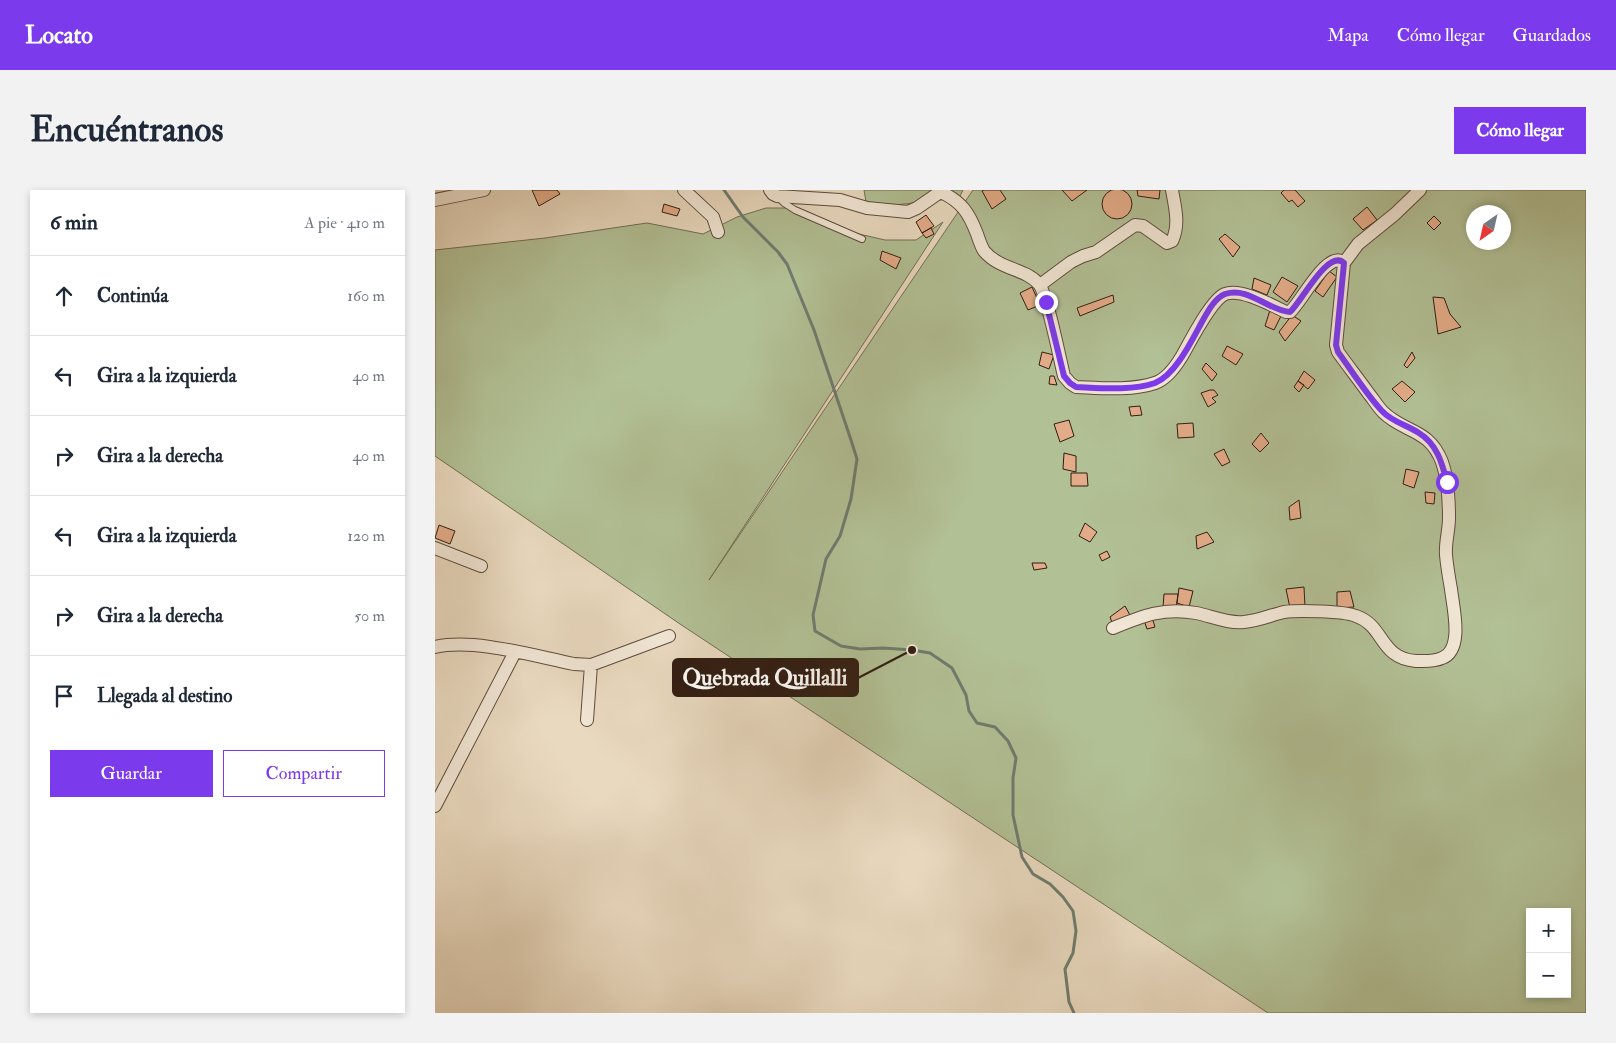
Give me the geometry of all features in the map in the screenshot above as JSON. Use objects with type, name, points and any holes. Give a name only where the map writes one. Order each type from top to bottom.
[{"type":"street","points":[[435,200],[484,190]]},
{"type":"street","points":[[684,190],[713,217],[718,232]]},
{"type":"street","points":[[1040,284],[1071,262],[1096,252],[1135,225],[1143,226],[1167,243],[1173,242],[1176,234],[1176,213],[1172,190]]},
{"type":"street","points":[[1113,628],[1155,612],[1183,611],[1241,623],[1285,612],[1338,612],[1356,616],[1369,623],[1391,653],[1405,660],[1431,661],[1444,658],[1451,652],[1455,644],[1455,619],[1446,555],[1449,518],[1447,482],[1441,462],[1432,445],[1419,432],[1395,421],[1383,412],[1338,352],[1336,345],[1344,263],[1358,244],[1395,214],[1420,190]]},
{"type":"street","points":[[773,193],[840,200],[867,208],[908,212],[942,191],[953,198],[963,206],[973,222],[983,249],[991,259],[1005,267],[1022,273],[1040,284],[1064,376],[1076,387],[1125,388],[1156,382],[1168,374],[1177,363],[1210,307],[1223,295],[1227,293],[1242,294],[1290,312],[1321,271],[1336,259],[1344,263]]},
{"type":"street","points":[[435,548],[481,566]]},
{"type":"street","points":[[435,647],[450,644],[469,644],[574,664],[591,665],[669,636]]},
{"type":"street","points":[[435,806],[515,652]]},
{"type":"street","points":[[587,720],[591,665]]},
{"type":"lane","points":[[773,193],[795,210],[862,239]]},
{"type":"green space","points":[[864,190],[963,190],[959,198],[867,208]]},
{"type":"green space","points":[[973,190],[1586,190],[1586,1013],[1268,1013],[680,624],[435,456],[435,250],[545,238],[647,223],[703,234],[737,217],[766,208],[790,208],[846,231],[885,240],[916,240],[943,222],[709,580]]},
{"type":"building","points":[[1117,189],[1128,193],[1132,204],[1128,215],[1117,219],[1106,215],[1102,204],[1106,193]]},
{"type":"building","points":[[532,190],[557,190],[560,194],[539,206]]},
{"type":"building","points":[[1000,190],[1006,199],[992,209],[982,191]]},
{"type":"building","points":[[1062,190],[1087,190],[1072,201]]},
{"type":"building","points":[[1137,190],[1160,190],[1159,199],[1138,196]]},
{"type":"building","points":[[1284,190],[1295,190],[1305,201],[1298,207],[1292,200],[1289,202],[1281,193]]},
{"type":"building","points":[[664,204],[680,209],[677,216],[662,212]]},
{"type":"building","points":[[1367,207],[1377,220],[1363,230],[1353,219]]},
{"type":"building","points":[[926,215],[934,226],[922,233],[916,222]]},
{"type":"building","points":[[1434,216],[1441,223],[1434,230],[1427,223]]},
{"type":"building","points":[[931,228],[934,234],[926,238],[922,233]]},
{"type":"building","points":[[1225,234],[1240,247],[1233,257],[1219,239]]},
{"type":"building","points":[[882,251],[901,258],[896,269],[880,260]]},
{"type":"building","points":[[1329,271],[1337,277],[1323,297],[1315,291]]},
{"type":"building","points":[[1282,277],[1298,286],[1287,302],[1273,292]]},
{"type":"building","points":[[1254,278],[1271,285],[1267,295],[1252,289]]},
{"type":"building","points":[[1032,287],[1040,305],[1028,310],[1020,293]]},
{"type":"building","points":[[1113,295],[1114,302],[1080,316],[1077,308]]},
{"type":"building","points":[[1433,297],[1444,298],[1450,314],[1461,327],[1438,334]]},
{"type":"building","points":[[1270,310],[1282,314],[1274,330],[1265,326]]},
{"type":"building","points":[[1292,315],[1301,321],[1285,341],[1279,332]]},
{"type":"building","points":[[1227,346],[1243,354],[1236,365],[1222,356]]},
{"type":"building","points":[[1042,352],[1054,355],[1049,369],[1039,365]]},
{"type":"building","points":[[1412,352],[1415,358],[1407,368],[1404,365]]},
{"type":"building","points":[[1206,363],[1217,374],[1212,381],[1202,369]]},
{"type":"building","points":[[1304,371],[1315,380],[1308,389],[1298,381]]},
{"type":"building","points":[[1050,376],[1054,376],[1057,385],[1049,384]]},
{"type":"building","points":[[1298,381],[1304,385],[1299,392],[1294,387]]},
{"type":"building","points":[[1402,381],[1415,392],[1405,402],[1392,389]]},
{"type":"building","points":[[1214,390],[1218,395],[1212,398],[1216,402],[1208,407],[1201,393]]},
{"type":"building","points":[[1140,406],[1142,415],[1131,416],[1129,407]]},
{"type":"building","points":[[1069,420],[1074,436],[1060,442],[1054,424]]},
{"type":"building","points":[[1193,423],[1194,437],[1178,438],[1177,424]]},
{"type":"building","points":[[1261,433],[1269,443],[1260,452],[1252,444]]},
{"type":"building","points":[[1224,449],[1230,462],[1222,466],[1214,454]]},
{"type":"building","points":[[1064,453],[1076,456],[1076,472],[1063,469]]},
{"type":"building","points":[[1406,469],[1419,472],[1414,488],[1403,484]]},
{"type":"building","points":[[1071,473],[1087,473],[1088,486],[1071,486]]},
{"type":"building","points":[[1425,492],[1435,493],[1434,504],[1426,503]]},
{"type":"building","points":[[1299,500],[1301,518],[1290,520],[1289,507]]},
{"type":"building","points":[[1085,523],[1097,532],[1090,542],[1079,536]]},
{"type":"building","points":[[439,525],[455,531],[450,544],[435,538]]},
{"type":"building","points":[[1207,532],[1214,542],[1197,549],[1196,536]]},
{"type":"building","points":[[1107,551],[1110,557],[1102,561],[1099,555]]},
{"type":"building","points":[[1032,563],[1045,563],[1047,568],[1034,570]]},
{"type":"building","points":[[1304,587],[1305,607],[1290,608],[1286,589]]},
{"type":"building","points":[[1179,588],[1193,591],[1189,607],[1177,603]]},
{"type":"building","points":[[1350,591],[1354,607],[1337,608],[1337,592]]},
{"type":"building","points":[[1164,594],[1178,594],[1176,608],[1163,607]]},
{"type":"building","points":[[1125,606],[1131,617],[1113,625],[1110,617]]},
{"type":"building","points":[[1152,617],[1155,627],[1147,629],[1144,620]]},
{"type":"waterway","points":[[724,190],[743,217],[778,252],[787,264],[814,330],[857,459],[851,499],[840,536],[826,559],[813,615],[815,631],[841,646],[860,649],[912,650],[930,653],[952,668],[966,695],[969,711],[977,723],[995,727],[1008,741],[1016,758],[1013,778],[1013,815],[1022,857],[1033,874],[1050,884],[1073,911],[1076,931],[1073,953],[1065,969],[1069,1002],[1074,1013]]},
{"type":"place","name":"Quebrada Quillalli","points":[[912,650]]},
{"type":"route","points":[[1046,302],[1064,376],[1070,383],[1076,387],[1125,388],[1156,382],[1168,374],[1199,329],[1210,307],[1223,295],[1227,293],[1242,294],[1290,312],[1321,271],[1336,259],[1340,260],[1344,263],[1336,345],[1338,352],[1383,412],[1395,421],[1419,432],[1432,445],[1441,462],[1447,482]]}]
